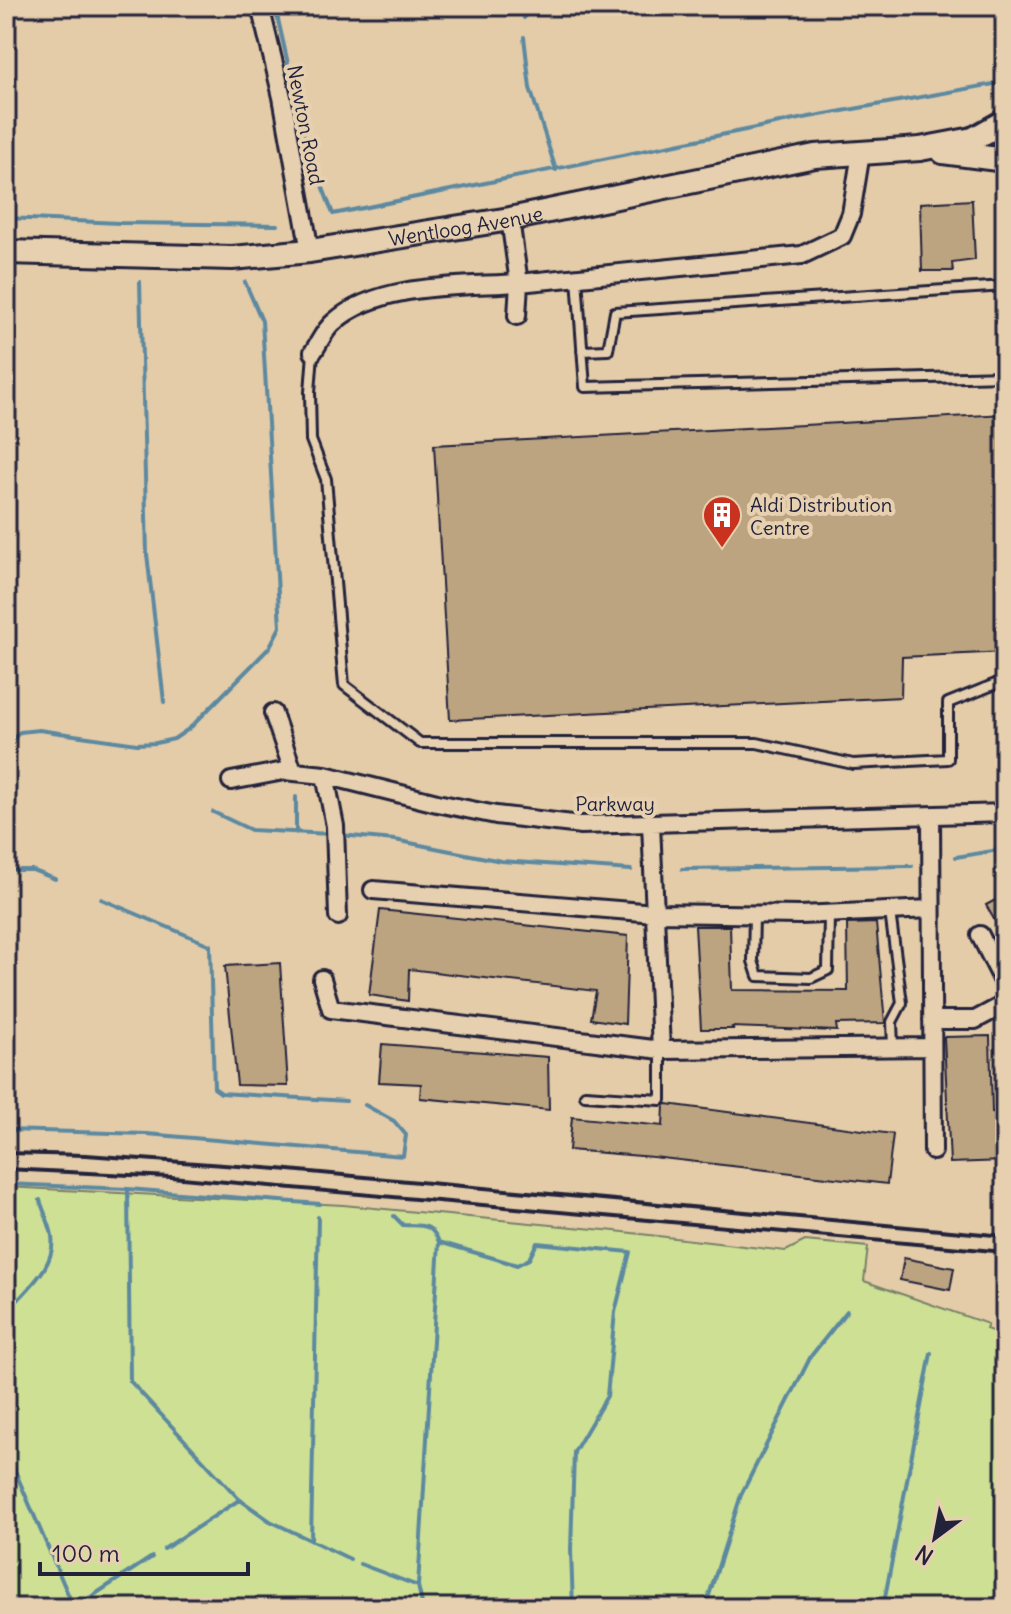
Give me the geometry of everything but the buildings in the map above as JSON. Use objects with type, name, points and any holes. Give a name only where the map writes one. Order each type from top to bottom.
[{"type":"main road","name":"Wentloog Avenue","points":[[6,252],[232,258],[310,251],[510,219],[815,156],[920,149],[973,139],[1005,121]]},
{"type":"main road","name":"Wentloog Avenue","points":[[920,149],[1005,160]]},
{"type":"street","name":"Newton Road","points":[[260,6],[282,97],[310,251]]},
{"type":"street","points":[[313,352],[332,323],[364,302],[401,292],[802,255],[842,236],[851,214],[861,153]]},
{"type":"street","points":[[510,219],[519,283],[517,316]]},
{"type":"street","points":[[273,713],[293,771]]},
{"type":"street","name":"Parkway","points":[[231,781],[293,771],[325,775],[496,815],[581,825],[1005,813]]},
{"type":"street","points":[[325,775],[335,834],[338,916]]},
{"type":"street","points":[[931,816],[933,1151]]},
{"type":"street","points":[[651,824],[661,1050]]},
{"type":"street","points":[[373,890],[655,913],[829,914],[931,909]]},
{"type":"street","points":[[980,935],[1005,985]]},
{"type":"street","points":[[322,979],[331,1009],[661,1050],[932,1047]]},
{"type":"street","points":[[932,1020],[975,1020],[1005,1004]]},
{"type":"lane","points":[[577,277],[585,387],[1005,376]]},
{"type":"lane","points":[[582,351],[608,350],[615,312],[1005,286]]},
{"type":"lane","points":[[313,352],[311,440],[326,479],[344,685],[420,743],[757,743],[853,764],[948,759],[948,703],[1005,683]]},
{"type":"lane","points":[[890,911],[902,1003],[892,1022],[893,1047]]},
{"type":"lane","points":[[754,915],[753,961],[758,976],[811,978],[828,970],[829,914]]},
{"type":"lane","points":[[585,1095],[661,1100],[661,1050]]},
{"type":"green space","points":[[6,1187],[343,1205],[786,1251],[805,1241],[868,1247],[864,1281],[988,1324],[986,1329],[1005,1336],[1005,1608],[6,1608]]},
{"type":"waterway","points":[[275,6],[306,144],[333,214],[809,117],[1005,82]]},
{"type":"waterway","points":[[524,18],[528,6]]},
{"type":"waterway","points":[[524,37],[530,88],[556,170]]},
{"type":"waterway","points":[[6,218],[277,225]]},
{"type":"waterway","points":[[140,282],[147,554],[164,702]]},
{"type":"waterway","points":[[6,750],[20,732],[39,730],[137,744],[174,739],[190,728],[269,648],[280,627],[262,321],[245,282]]},
{"type":"waterway","points":[[296,797],[296,833]]},
{"type":"waterway","points":[[213,812],[251,830],[331,834]]},
{"type":"waterway","points":[[340,835],[395,840],[501,861],[631,870]]},
{"type":"waterway","points":[[956,857],[1005,849]]},
{"type":"waterway","points":[[682,869],[912,866]]},
{"type":"waterway","points":[[6,870],[32,870],[55,879]]},
{"type":"waterway","points":[[101,899],[210,945],[214,1088],[221,1093],[346,1101]]},
{"type":"waterway","points":[[6,1130],[147,1134],[403,1156],[406,1135],[394,1121],[365,1105]]},
{"type":"waterway","points":[[6,1184],[128,1189],[320,1204]]},
{"type":"waterway","points":[[128,1189],[130,1381],[239,1499],[270,1521],[350,1559]]},
{"type":"waterway","points":[[6,1313],[39,1276],[51,1255],[51,1231],[40,1200]]},
{"type":"waterway","points":[[394,1216],[403,1225],[429,1228],[439,1242],[418,1586],[423,1608]]},
{"type":"waterway","points":[[311,1540],[318,1217]]},
{"type":"waterway","points":[[439,1242],[517,1265],[529,1259],[537,1243],[630,1252],[615,1312],[607,1396],[574,1452],[573,1608]]},
{"type":"waterway","points":[[705,1608],[741,1495],[811,1356],[847,1311]]},
{"type":"waterway","points":[[883,1608],[931,1353]]},
{"type":"waterway","points":[[6,1450],[74,1608]]},
{"type":"waterway","points":[[164,1549],[239,1500]]},
{"type":"waterway","points":[[74,1608],[152,1557]]},
{"type":"waterway","points":[[360,1564],[418,1586]]},
{"type":"railway","points":[[6,1153],[86,1155],[278,1169],[1005,1236]]},
{"type":"railway","points":[[6,1169],[171,1177],[1005,1252]]},
{"type":"place","name":"Aldi Distribution Centre","points":[[722,549]]}]
